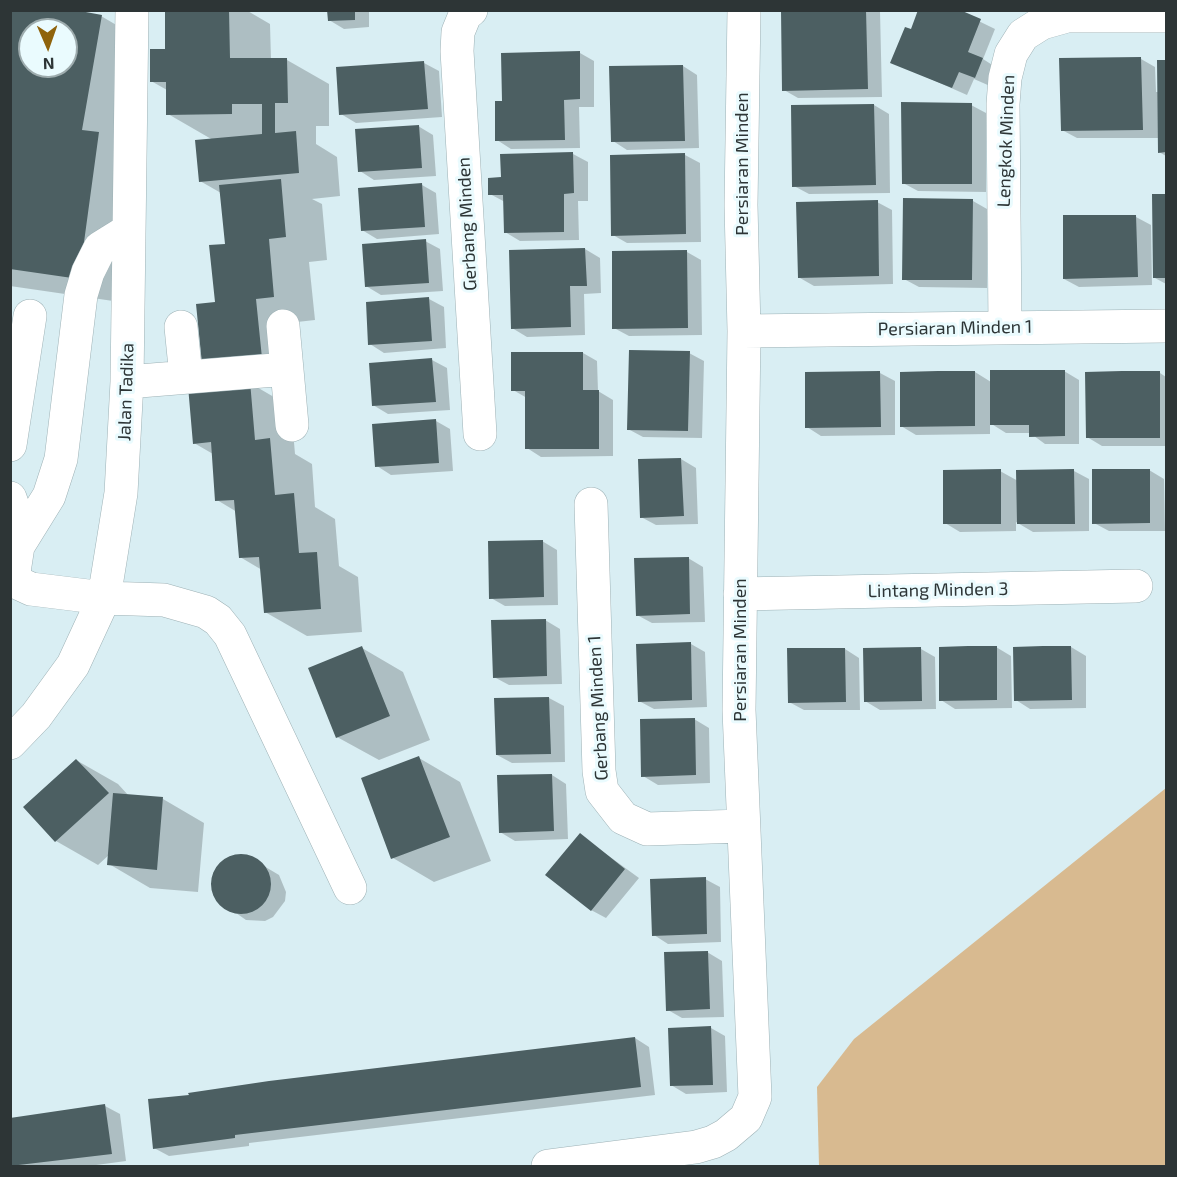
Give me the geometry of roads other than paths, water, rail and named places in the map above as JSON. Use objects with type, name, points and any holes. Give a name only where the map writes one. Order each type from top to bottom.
[{"type":"street","name":"Jalan Tadika","points":[[10,743],[36,716],[73,665],[104,598],[121,493],[127,382],[132,10]]},
{"type":"street","name":"Persiaran Minden","points":[[548,1167],[588,1164],[713,1142],[736,1128],[752,1108],[756,1085],[743,826],[740,594],[744,332],[741,205],[744,10]]},
{"type":"street","name":"Gerbang Minden","points":[[467,12],[458,32],[457,51],[480,434]]},
{"type":"street","name":"Lengkok Minden","points":[[1005,327],[1003,104],[1005,78],[1011,54],[1023,35],[1042,23],[1066,16],[1167,16]]},
{"type":"street","points":[[129,230],[100,248],[88,272],[81,294],[61,459],[49,496],[23,535],[14,572],[18,583],[31,589],[104,598],[184,604],[206,612],[218,620],[230,635],[350,888]]},
{"type":"street","points":[[10,446],[30,316]]},
{"type":"street","points":[[283,326],[292,425]]},
{"type":"street","name":"Persiaran Minden 1","points":[[744,332],[1167,326]]},
{"type":"street","points":[[181,327],[186,377]]},
{"type":"street","points":[[127,382],[287,369]]},
{"type":"street","points":[[10,498],[23,535]]},
{"type":"street","name":"Gerbang Minden 1","points":[[591,504],[599,771],[602,790],[623,818],[647,829],[743,826]]},
{"type":"street","name":"Lintang Minden 3","points":[[740,594],[1136,586]]}]
